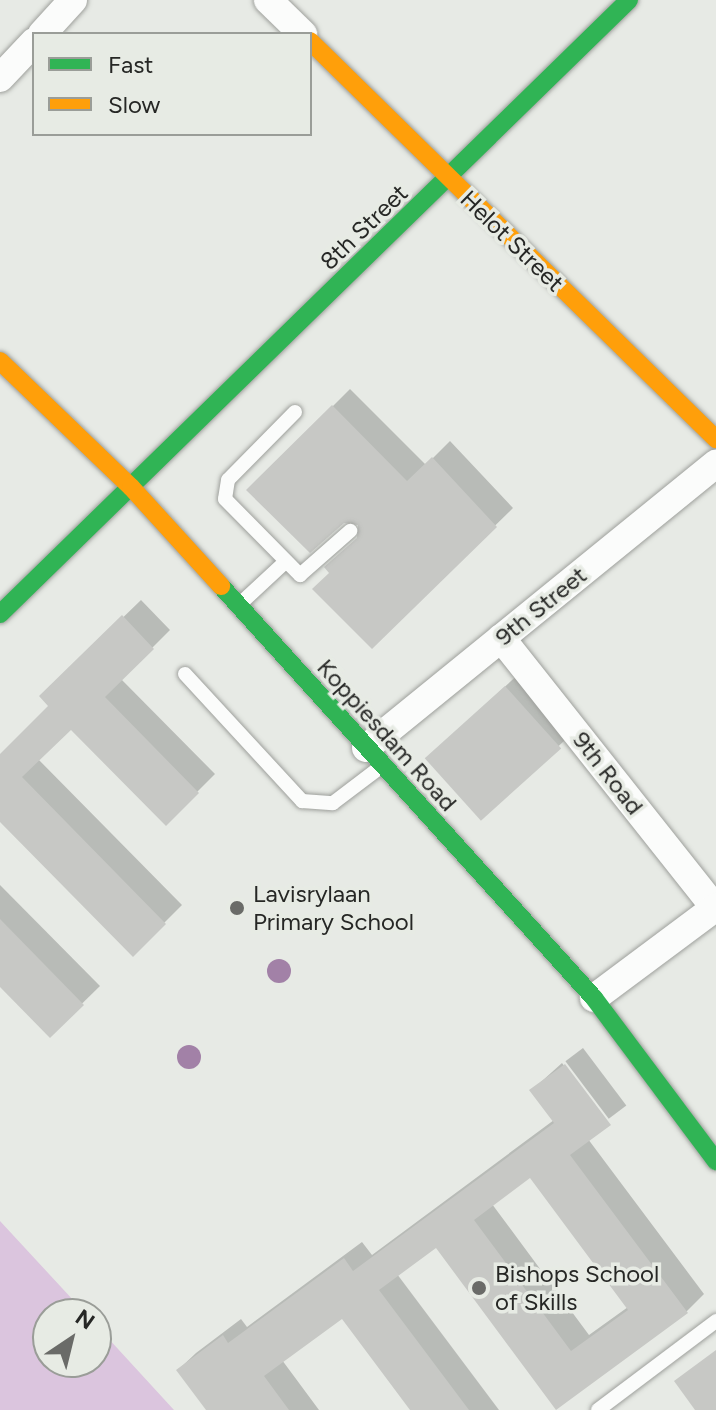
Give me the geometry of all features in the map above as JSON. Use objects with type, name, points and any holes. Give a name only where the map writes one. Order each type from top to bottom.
[{"type":"street","points":[[44,32],[73,0]]},
{"type":"street","points":[[268,0],[301,32]]},
{"type":"street","name":"8th Street","points":[[0,614],[629,0]]},
{"type":"street","name":"Helot Street","points":[[312,43],[716,439]]},
{"type":"street","points":[[0,78],[32,44]]},
{"type":"street","name":"Koppiesdam Road","points":[[0,361],[131,487],[594,998],[716,1161]]},
{"type":"street","name":"9th Street","points":[[374,756],[501,638],[716,464]]},
{"type":"street","name":"9th Road","points":[[501,638],[716,908]]},
{"type":"street","points":[[594,998],[716,908]]},
{"type":"lane","points":[[295,412],[228,480],[224,492],[284,563],[304,575],[350,531]]},
{"type":"lane","points":[[238,606],[284,563]]},
{"type":"lane","points":[[185,674],[302,801],[333,803],[374,756]]},
{"type":"lane","points":[[598,1410],[716,1321]]},
{"type":"shaded area","points":[[0,1221],[71,1298],[32,1298],[32,1378],[112,1378],[112,1342],[174,1410],[0,1410]]},
{"type":"building","points":[[332,405],[407,481],[432,457],[497,527],[372,649],[312,589],[329,573],[324,567],[357,538],[358,525],[344,523],[310,553],[246,490]]},
{"type":"building","points":[[122,615],[154,649],[105,697],[199,793],[166,826],[71,730],[22,777],[166,924],[133,957],[0,822],[0,754],[48,706],[39,696]]},
{"type":"building","points":[[505,686],[561,748],[481,821],[425,758]]},
{"type":"building","points":[[0,919],[84,1005],[50,1038],[0,987]]},
{"type":"building","points":[[565,1064],[611,1125],[570,1155],[688,1313],[556,1410],[436,1248],[379,1290],[469,1410],[410,1410],[342,1319],[264,1376],[289,1410],[206,1410],[176,1370],[223,1335],[228,1343],[344,1258],[353,1271],[554,1123],[529,1090]],"holes":[[[530,1178],[628,1310],[571,1351],[474,1220]]]},
{"type":"building","points":[[716,1350],[716,1410],[695,1410],[674,1381]]},
{"type":"traffic: fast","points":[[0,614],[629,0]]},
{"type":"traffic: fast","points":[[221,586],[594,998],[716,1161]]},
{"type":"traffic: slow","points":[[312,43],[716,439]]},
{"type":"traffic: slow","points":[[0,361],[131,487],[221,586]]},
{"type":"place","name":"Lavisrylaan Primary School","points":[[237,908]]},
{"type":"place","name":"Bishops School of Skills","points":[[479,1288]]}]
